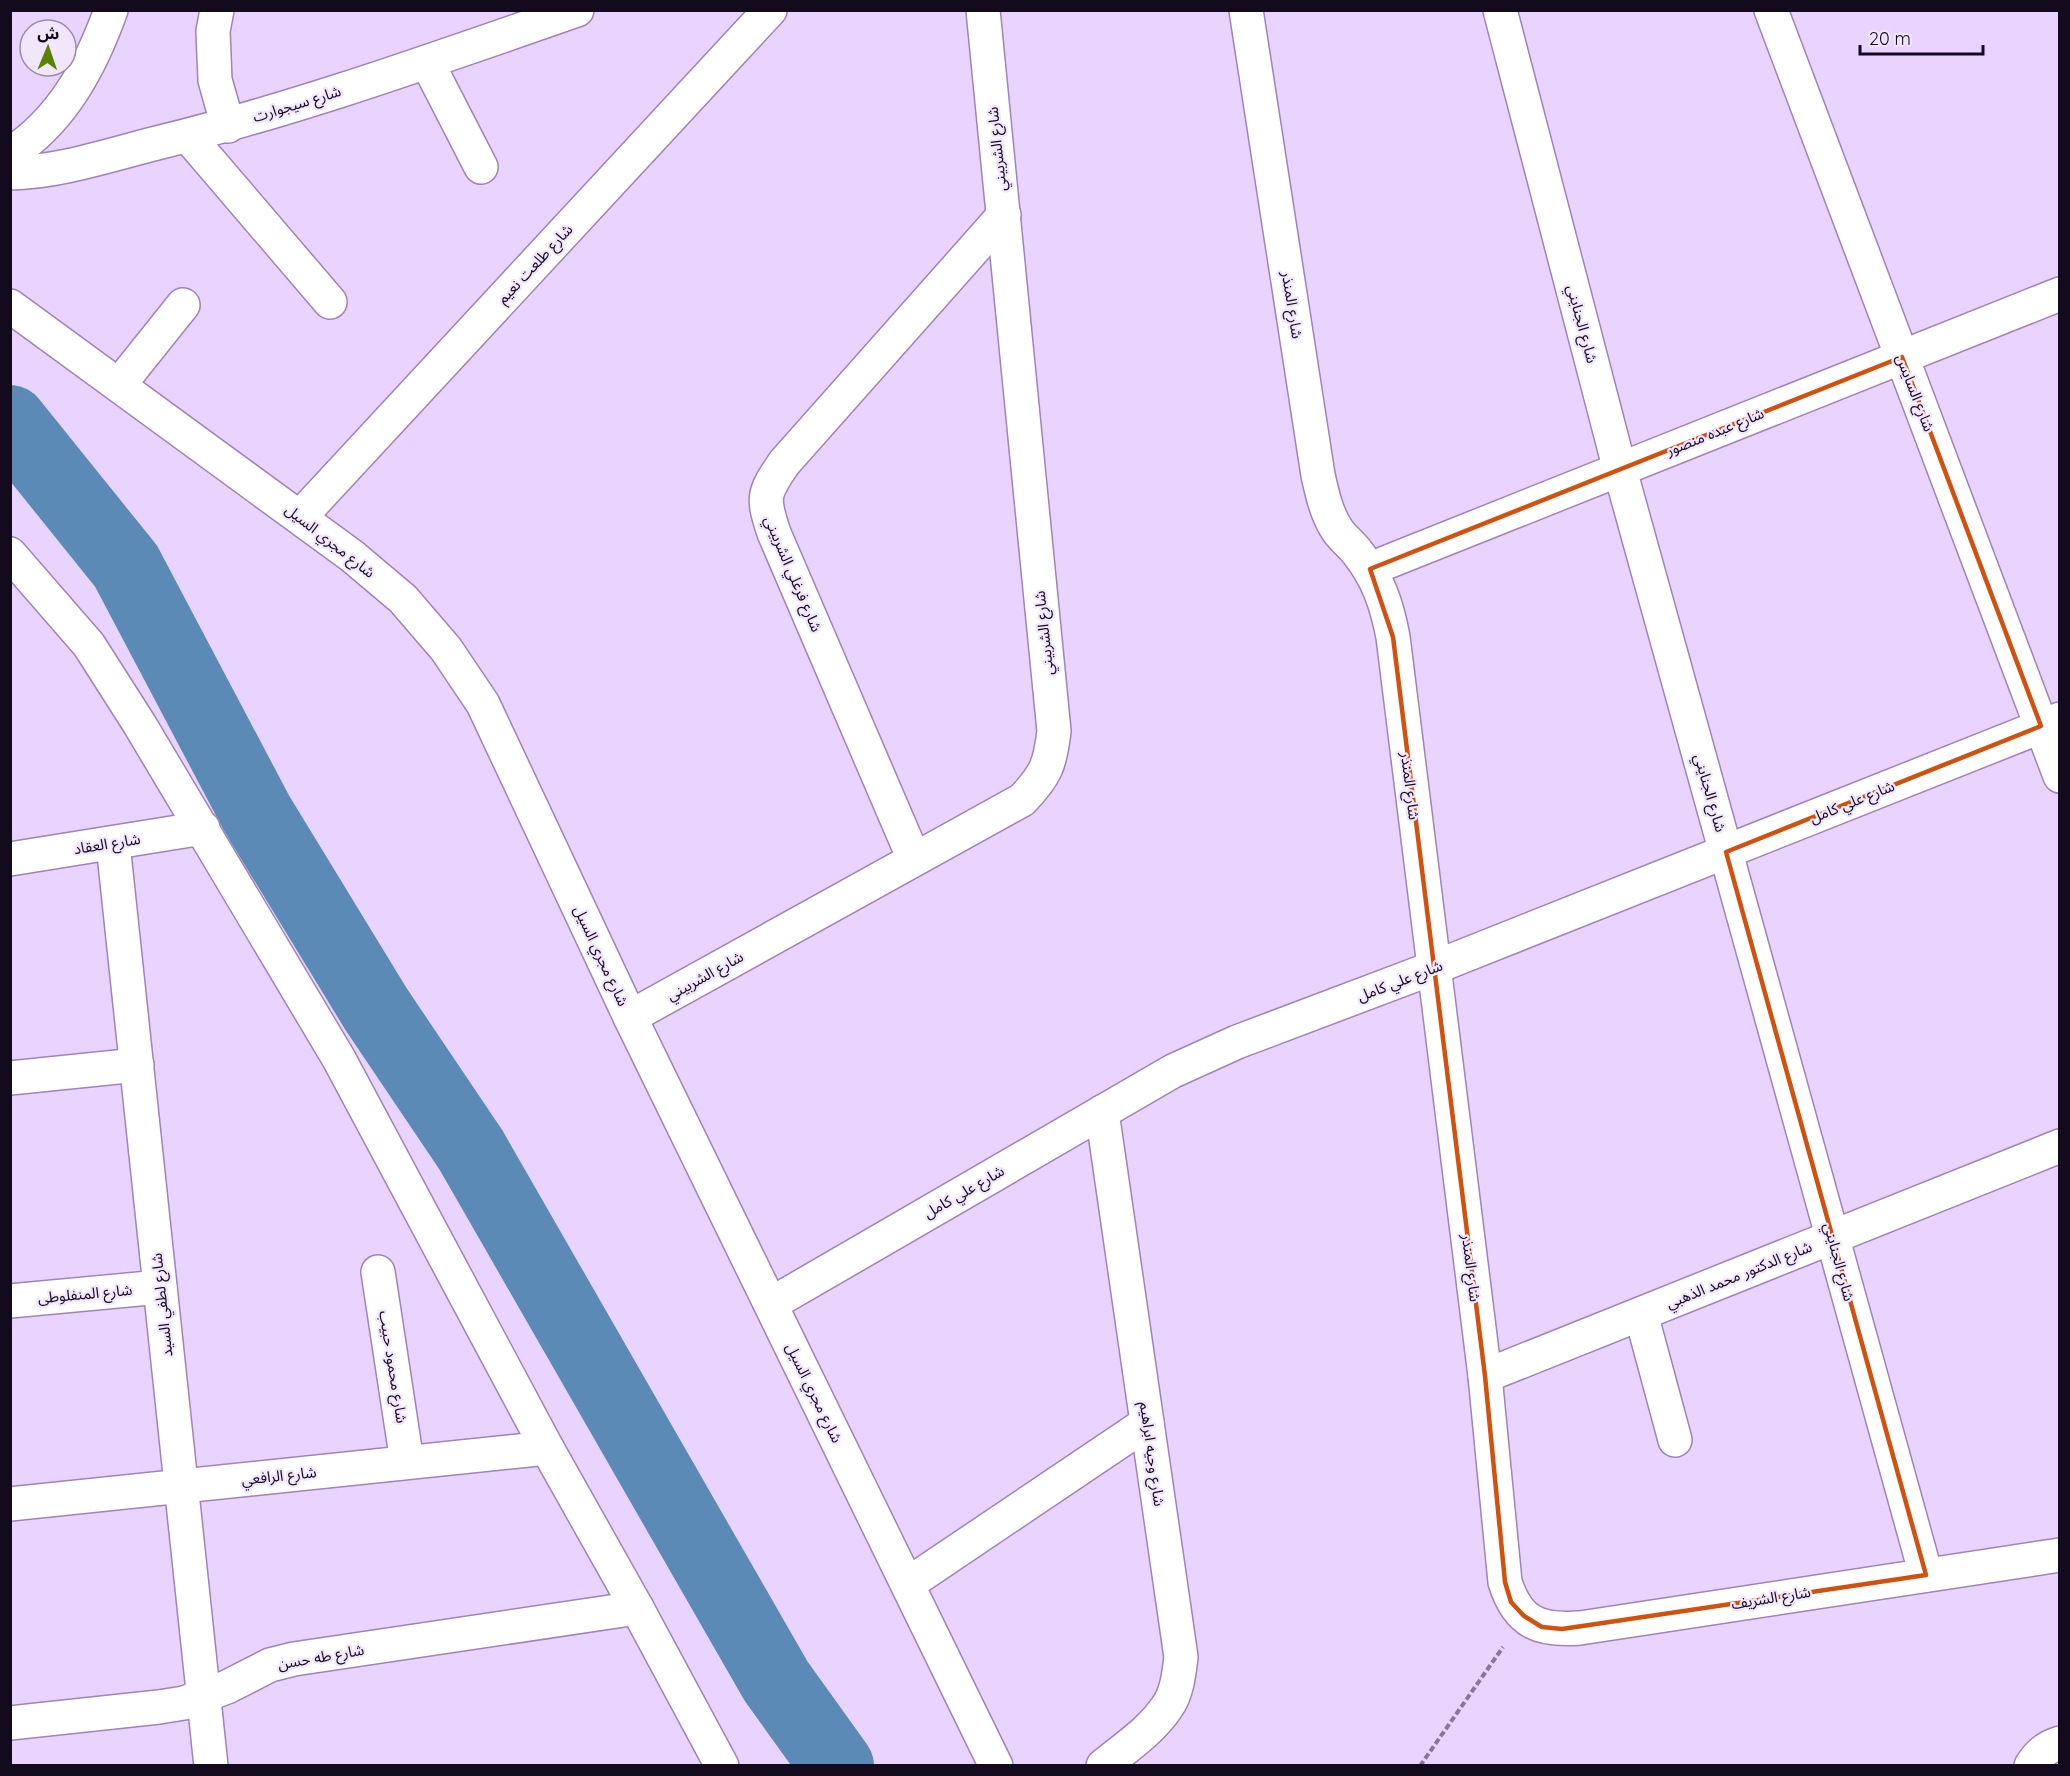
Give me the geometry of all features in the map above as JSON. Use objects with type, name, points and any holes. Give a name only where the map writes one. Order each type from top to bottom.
[{"type":"street","points":[[10,154],[51,119],[79,83],[99,43],[111,10]]},
{"type":"street","points":[[217,10],[213,31],[215,80],[228,126]]},
{"type":"street","name":"شارع سيجوارت","points":[[10,173],[72,165],[228,126],[313,101],[577,10]]},
{"type":"street","name":"شارع طلعت نعيم","points":[[300,517],[770,10]]},
{"type":"street","name":"شارع الشربيني","points":[[630,1017],[1022,800],[1040,781],[1051,757],[1054,731],[983,10]]},
{"type":"street","name":"شارع المنذر","points":[[1246,10],[1318,475],[1325,504],[1336,529],[1370,569],[1381,591],[1389,614],[1393,637],[1485,1376],[1505,1582],[1511,1602],[1524,1616]]},
{"type":"street","name":"شارع الجنايني","points":[[1500,10],[1620,470],[1926,1575]]},
{"type":"street","name":"شارع السايس","points":[[1771,10],[1902,357],[2050,723],[2060,776]]},
{"type":"street","points":[[427,62],[481,167]]},
{"type":"street","points":[[188,136],[330,302]]},
{"type":"street","name":"شارع فرغلي الشربيني","points":[[914,859],[774,533],[766,509],[766,495],[770,484],[784,463],[1004,215]]},
{"type":"street","name":"شارع عبده منصور","points":[[1370,569],[2060,294]]},
{"type":"street","points":[[119,385],[183,305]]},
{"type":"street","name":"شارع مجري السيل","points":[[10,306],[352,556],[403,599],[453,658],[483,704],[630,1017],[996,1766]]},
{"type":"street","points":[[10,554],[89,645],[202,828],[339,1059],[547,1448],[722,1766]]},
{"type":"street","name":"شارع علي كامل","points":[[771,1304],[1173,1071],[1237,1042],[1433,968],[2050,723]]},
{"type":"street","name":"شارع العقاد","points":[[10,859],[202,828]]},
{"type":"street","name":"شارع لطفي السيد","points":[[114,844],[211,1766]]},
{"type":"street","points":[[10,1078],[137,1065]]},
{"type":"street","name":"شارع وجيه ابراهيم","points":[[1102,1112],[1181,1657],[1178,1683],[1168,1707],[1140,1737],[1104,1766]]},
{"type":"street","name":"شارع الدكتور محمد الذهبي","points":[[1485,1376],[2060,1146]]},
{"type":"street","name":"شارع محمود حبيب","points":[[378,1272],[407,1462]]},
{"type":"street","name":"شارع المنفلوطى","points":[[10,1301],[160,1287]]},
{"type":"street","points":[[1641,1314],[1675,1440]]},
{"type":"street","points":[[908,1584],[1147,1423]]},
{"type":"street","name":"شارع الرافعي","points":[[10,1504],[547,1448]]},
{"type":"street","name":"شارع الشريف","points":[[1524,1616],[1542,1627],[1580,1628],[2060,1555]]},
{"type":"street","name":"شارع طه حسن","points":[[10,1723],[159,1707],[204,1696],[270,1665],[294,1659],[637,1608]]},
{"type":"street","points":[[2031,1766],[2037,1755],[2060,1743]]},
{"type":"path","points":[[1420,1766],[1524,1616]]},
{"type":"highlighted area","points":[[1902,357],[2041,726],[1726,852],[1926,1575],[1562,1629],[1542,1627],[1524,1616],[1511,1602],[1505,1582],[1485,1376],[1393,637],[1370,569]]},
{"type":"waterway","points":[[10,422],[126,566],[257,814],[376,1009],[471,1150],[776,1681],[837,1766]]}]
